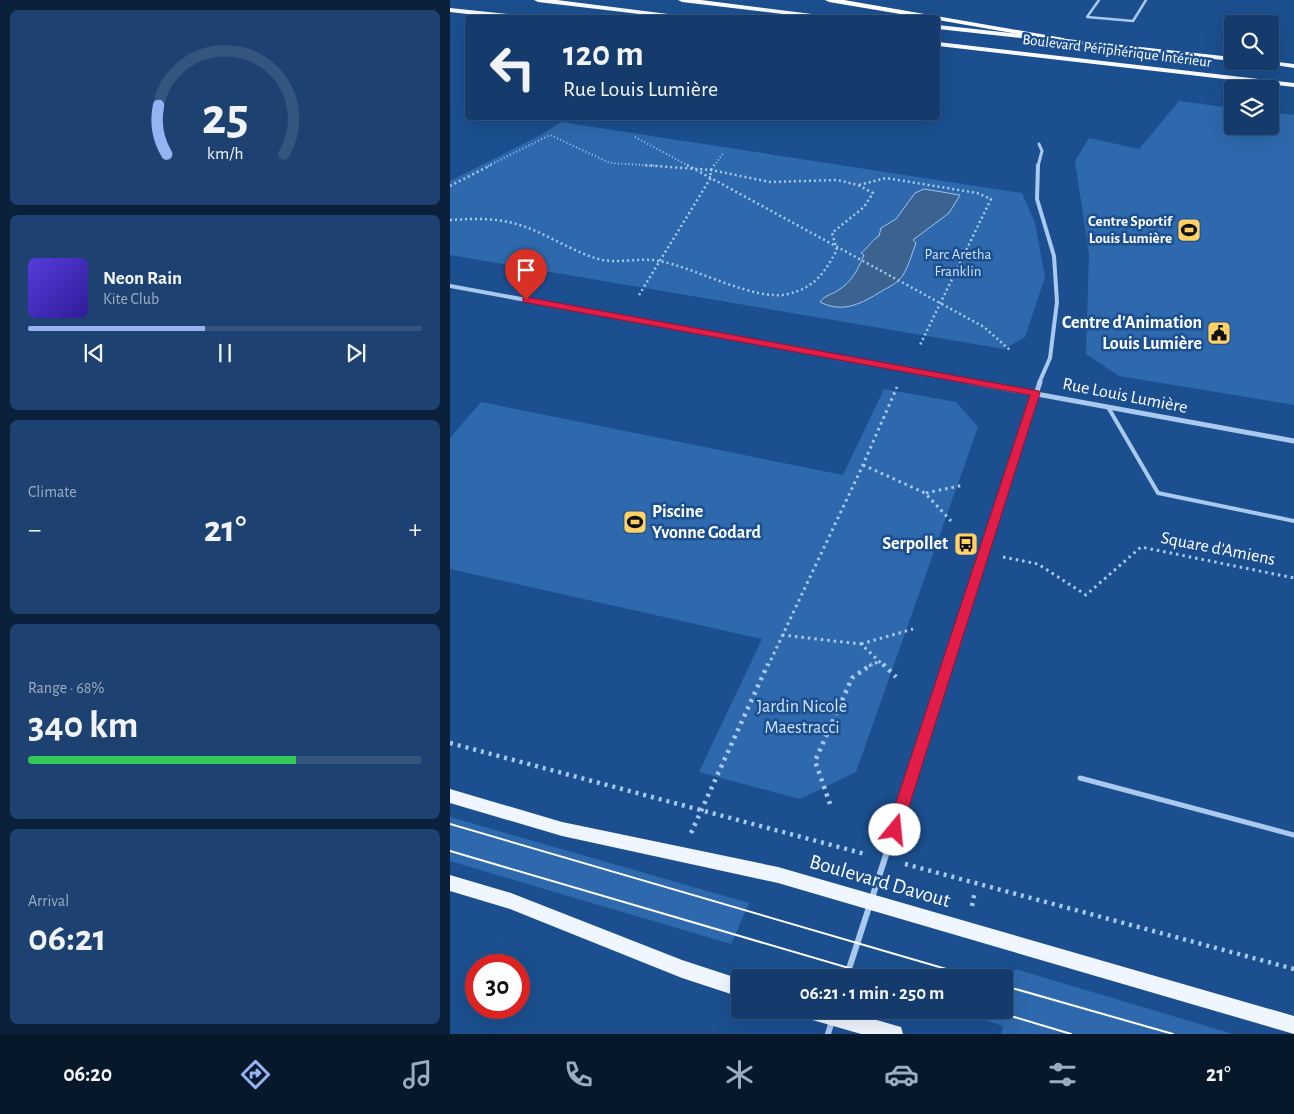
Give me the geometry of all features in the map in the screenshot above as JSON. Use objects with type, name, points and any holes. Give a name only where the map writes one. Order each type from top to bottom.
[{"type":"highway","points":[[538,0],[670,15]]},
{"type":"highway","points":[[682,0],[814,15]]},
{"type":"highway","points":[[729,0],[769,10]]},
{"type":"highway","points":[[829,0],[923,15]]},
{"type":"highway","points":[[450,10],[499,15]]},
{"type":"highway","points":[[940,18],[1063,40]]},
{"type":"highway","points":[[940,27],[1224,58]]},
{"type":"highway","name":"Boulevard Périphérique Intérieur","points":[[940,44],[1294,85]]},
{"type":"highway","points":[[1279,64],[1294,66]]},
{"type":"main road","name":"Boulevard Davout","points":[[450,796],[562,828],[778,875],[1294,1025]]},
{"type":"main road","points":[[450,883],[511,901],[682,969],[731,985]]},
{"type":"main road","points":[[832,1020],[894,1034]]},
{"type":"street","points":[[849,969],[985,553],[1035,393],[1050,358],[1057,302],[1054,256],[1037,199],[1038,165],[1042,151],[1040,144]]},
{"type":"street","name":"Rue Louis Lumière","points":[[450,286],[1294,441]]},
{"type":"lane","points":[[1099,0],[1087,17],[1133,21],[1146,0]]},
{"type":"lane","points":[[1108,407],[1158,493],[1294,521]]},
{"type":"lane","points":[[1080,778],[1294,835]]},
{"type":"path","points":[[450,186],[550,135],[568,142],[594,158],[610,163],[711,170],[770,182],[837,180],[858,185],[873,193],[864,207],[832,233],[837,250],[822,276],[807,286],[787,294],[764,294],[659,261],[596,259],[530,229],[504,221],[484,219],[450,220]]},
{"type":"path","points":[[634,137],[984,327],[1011,351]]},
{"type":"path","points":[[639,295],[710,179],[711,170],[724,152]]},
{"type":"path","points":[[858,185],[886,178],[977,192],[991,199],[939,302],[920,345]]},
{"type":"path","points":[[681,854],[782,635],[864,465],[897,386]]},
{"type":"path","points":[[864,465],[925,493],[951,521]]},
{"type":"path","points":[[925,493],[964,485]]},
{"type":"path","name":"Square d'Amiens","points":[[985,553],[1038,564],[1086,595],[1141,548],[1294,578]]},
{"type":"path","points":[[782,635],[861,644],[913,629]]},
{"type":"path","points":[[861,644],[878,662],[896,676]]},
{"type":"path","points":[[830,804],[815,761],[852,678],[868,666],[878,662]]},
{"type":"path","name":"Boulevard Davout","points":[[450,744],[860,852]]},
{"type":"path","name":"Boulevard Davout","points":[[910,865],[1294,969]]},
{"type":"path","points":[[972,907],[975,891]]},
{"type":"green space","name":"Centre Sportif Louis Lumière","points":[[1179,101],[1224,107],[1224,135],[1279,135],[1279,113],[1294,115],[1294,405],[1119,376],[1086,354],[1089,254],[1075,161],[1089,138],[1139,149]]},
{"type":"green space","name":"Parc Aretha Franklin","points":[[561,122],[1022,193],[1035,223],[1045,277],[1025,337],[1004,349],[450,255],[450,181],[541,135]]},
{"type":"green space","name":"Jardin Nicole Maestracci","points":[[884,389],[956,402],[978,427],[856,772],[800,799],[699,772],[762,639],[450,569],[450,438],[481,402],[843,475]]},
{"type":"green space","points":[[450,817],[749,903],[731,944],[450,861]]},
{"type":"green space","points":[[1015,969],[1233,1034],[1001,1034],[1003,1026],[981,1019],[1013,1019],[1013,976]]},
{"type":"shaded area","points":[[924,189],[960,195],[949,213],[913,240],[916,243],[907,268],[901,278],[875,295],[852,306],[837,307],[820,302],[826,296],[842,288],[850,280],[864,255],[861,253],[879,236],[881,228],[896,219],[915,193]]},
{"type":"tram line","points":[[450,824],[946,969]]},
{"type":"tram line","points":[[450,851],[852,969]]},
{"type":"tram line","points":[[1013,988],[1173,1034]]},
{"type":"tram line","points":[[1013,1017],[1071,1034]]},
{"type":"place","name":"Centre Sportif Louis Lumière","points":[[1189,230]]},
{"type":"place","name":"Centre d’Animation Louis Lumière","points":[[1219,333]]},
{"type":"place","name":"Piscine Yvonne Godard","points":[[635,522]]},
{"type":"place","name":"Serpollet","points":[[966,544]]},
{"type":"route","points":[[526,300],[1035,393],[895,830]]}]
